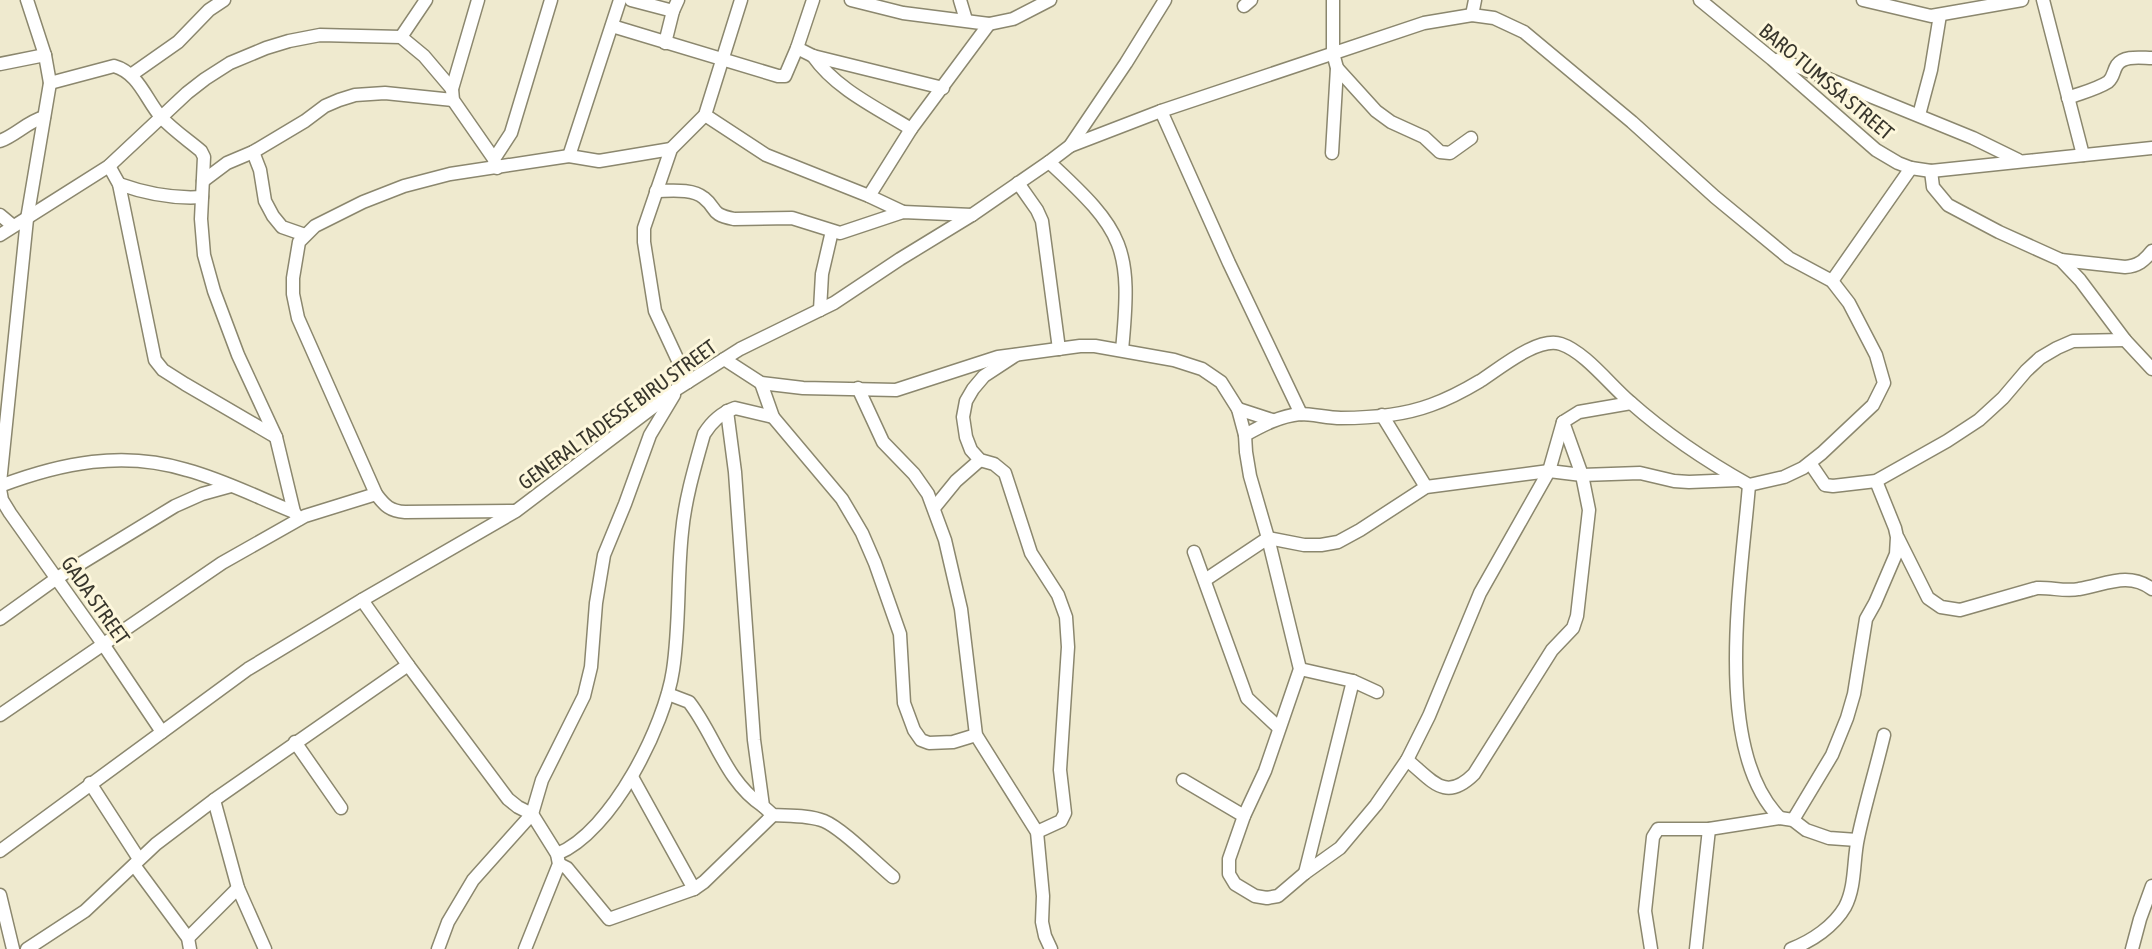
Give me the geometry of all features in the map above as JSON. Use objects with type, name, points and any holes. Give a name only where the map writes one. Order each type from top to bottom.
[{"type":"street","points":[[27,0],[45,56],[50,83],[27,219],[0,486],[33,474],[69,465],[116,459],[165,464],[187,469],[231,486],[296,516]]},
{"type":"street","points":[[131,75],[178,42],[209,10],[224,0]]},
{"type":"street","points":[[400,37],[426,0]]},
{"type":"street","points":[[452,94],[478,0]]},
{"type":"street","points":[[496,163],[511,133],[551,0]]},
{"type":"street","points":[[568,156],[620,0]]},
{"type":"street","points":[[631,0],[676,6],[665,43]]},
{"type":"street","points":[[438,949],[448,922],[473,880],[532,814],[542,780],[584,696],[591,667],[602,566],[608,543],[626,504],[650,435],[683,386],[652,300],[644,228],[671,149],[705,115],[741,0]]},
{"type":"street","points":[[612,26],[778,76],[785,76],[813,0]]},
{"type":"street","points":[[851,0],[903,13],[989,24],[1013,19],[1050,0]]},
{"type":"street","points":[[960,0],[966,20]]},
{"type":"street","name":"GENERAL TADESSE BIRU STREET","points":[[0,851],[248,669],[516,511],[683,386],[724,359],[820,310],[972,215],[1049,162],[1070,146],[1165,0]]},
{"type":"street","points":[[1332,153],[1337,68],[1333,53],[1333,0]]},
{"type":"street","points":[[1472,15],[1475,0]]},
{"type":"street","name":"BARO TUMSSA STREET","points":[[1700,0],[1876,150],[1911,168],[1931,171],[2019,160],[2152,148]]},
{"type":"street","points":[[1863,0],[1897,3],[1915,13],[1940,15],[2022,0]]},
{"type":"street","points":[[2043,0],[2083,155]]},
{"type":"street","points":[[1070,146],[1161,111],[1424,22],[1472,15],[1494,18],[1524,32],[1782,252],[1807,269],[1832,281],[1849,303],[1881,368],[1884,383],[1873,405],[1810,463],[1784,477],[1744,482],[1689,482],[1640,473],[1582,475],[1549,471],[1426,487],[1338,542],[1304,545],[1268,538],[1205,580]]},
{"type":"street","points":[[1919,115],[1931,70],[1940,15]]},
{"type":"street","points":[[869,196],[910,129],[989,24]]},
{"type":"street","points":[[0,235],[12,225],[27,219],[109,166],[187,93],[216,72],[247,55],[266,48],[320,35],[400,37],[424,56],[452,94],[496,163]]},
{"type":"street","points":[[797,48],[813,56],[943,88]]},
{"type":"street","points":[[0,64],[45,56]]},
{"type":"street","points":[[813,56],[823,70],[837,82],[910,129]]},
{"type":"street","points":[[2068,98],[2106,83],[2112,77],[2116,66],[2128,58],[2152,58]]},
{"type":"street","points":[[1772,59],[1794,65],[1919,115],[2019,160]]},
{"type":"street","points":[[50,83],[114,66],[131,75],[161,117],[204,157],[202,243],[209,276],[238,355],[276,437],[296,516]]},
{"type":"street","points":[[1337,68],[1376,111],[1391,122],[1424,137],[1440,152],[1449,153],[1471,138]]},
{"type":"street","points":[[203,181],[227,163],[253,152],[305,121],[325,106],[355,95],[452,94]]},
{"type":"street","points":[[1161,111],[1229,263],[1301,414]]},
{"type":"street","points":[[705,115],[766,155],[903,212]]},
{"type":"street","points":[[0,141],[10,137],[32,120],[44,117]]},
{"type":"street","points":[[516,511],[405,512],[388,509],[376,494],[298,318],[293,294],[293,278],[299,242],[330,217],[386,192],[450,174],[496,163],[568,156],[599,161],[671,149]]},
{"type":"street","points":[[253,152],[260,170],[265,201],[273,216],[282,227],[305,235]]},
{"type":"street","points":[[1049,162],[1097,208],[1120,248],[1127,291],[1122,350]]},
{"type":"street","points":[[109,166],[119,184],[155,360],[163,370],[276,437]]},
{"type":"street","points":[[1832,281],[1911,168]]},
{"type":"street","points":[[1931,171],[1934,187],[1948,205],[1999,232],[2061,260],[2125,267],[2142,262],[2152,250]]},
{"type":"street","points":[[1018,183],[1042,221],[1059,349]]},
{"type":"street","points":[[119,184],[151,195],[202,197]]},
{"type":"street","points":[[656,191],[696,194],[703,197],[713,210],[724,217],[734,219],[792,218],[832,231],[847,232],[903,212],[972,215]]},
{"type":"street","points":[[0,215],[12,225]]},
{"type":"street","points":[[820,310],[822,274],[832,231]]},
{"type":"street","points":[[2061,260],[2080,280],[2125,340],[2152,369]]},
{"type":"street","points":[[1810,463],[1825,485],[1876,481],[1980,420],[2026,371],[2040,358],[2057,348],[2073,341],[2125,340]]},
{"type":"street","points":[[1245,435],[1272,420],[1301,414],[1341,418],[1382,415],[1428,406],[1478,382],[1541,344],[1559,343],[1582,357],[1631,403],[1718,468],[1744,482]]},
{"type":"street","points":[[724,359],[761,383],[803,388],[896,390],[998,357],[1080,346],[1122,350],[1174,360],[1202,369],[1221,382],[1238,410],[1245,435],[1247,465],[1268,538],[1300,669],[1265,771],[1244,816],[1229,859],[1229,874],[1235,884],[1256,896],[1278,896],[1305,873],[1340,849],[1376,805],[1407,760],[1429,716],[1480,593],[1549,471],[1563,422],[1579,412],[1631,403]]},
{"type":"street","points":[[1017,355],[984,376],[966,401],[963,417],[971,450],[980,460],[994,464],[1005,473],[1029,547],[1058,594],[1066,617],[1068,647],[1060,770],[1065,813],[1061,821],[1037,832]]},
{"type":"street","points":[[761,383],[773,417],[842,499],[862,533],[900,634],[904,703],[914,730],[921,740],[929,743],[953,742],[976,735]]},
{"type":"street","points":[[858,388],[883,442],[918,479],[934,508],[945,540],[959,598],[976,735],[1037,832],[1042,876],[1042,922],[1045,936],[1052,949]]},
{"type":"street","points":[[525,949],[558,859],[601,820],[616,802],[632,777],[660,718],[668,694],[676,646],[682,531],[704,434],[710,424],[726,411],[735,408],[773,417]]},
{"type":"street","points":[[1238,410],[1272,420]]},
{"type":"street","points":[[726,411],[735,472],[754,740],[762,806]]},
{"type":"street","points":[[1382,415],[1426,487]]},
{"type":"street","points":[[1407,760],[1439,786],[1451,789],[1464,784],[1474,774],[1552,650],[1573,628],[1577,616],[1589,510],[1582,475],[1563,422]]},
{"type":"street","points":[[934,508],[956,482],[980,460]]},
{"type":"street","points":[[1876,481],[1897,537],[1928,598],[1941,607],[1960,610],[2037,588],[2078,590],[2120,579],[2135,579],[2152,589]]},
{"type":"street","points":[[1744,482],[1737,696],[1745,750],[1765,799],[1780,818]]},
{"type":"street","name":"GADA STREET","points":[[0,486],[2,500],[10,513],[162,732]]},
{"type":"street","points":[[0,619],[57,578],[175,506],[202,494],[231,486]]},
{"type":"street","points":[[0,715],[210,571],[296,516],[376,494]]},
{"type":"street","points":[[1793,820],[1827,764],[1847,718],[1858,673],[1866,619],[1896,554],[1897,537]]},
{"type":"street","points":[[1194,552],[1247,698],[1280,728]]},
{"type":"street","points":[[362,600],[508,799],[532,814],[558,859],[609,919],[694,889],[773,815]]},
{"type":"street","points":[[27,949],[84,911],[136,862],[214,800],[408,665]]},
{"type":"street","points":[[1300,669],[1353,681],[1377,692]]},
{"type":"street","points":[[1305,873],[1353,681]]},
{"type":"street","points":[[668,694],[689,702],[696,710],[722,760],[753,799],[773,815],[825,821],[849,838],[893,877]]},
{"type":"street","points":[[1791,949],[1802,945],[1827,929],[1845,906],[1850,893],[1857,840],[1884,735]]},
{"type":"street","points":[[295,742],[341,808]]},
{"type":"street","points":[[632,777],[694,889]]},
{"type":"street","points":[[1183,780],[1244,816]]},
{"type":"street","points":[[90,783],[136,862],[189,943],[238,888]]},
{"type":"street","points":[[214,800],[238,888],[265,949]]},
{"type":"street","points":[[1651,949],[1645,911],[1654,832],[1709,829],[1780,818],[1793,820],[1816,834],[1857,840]]},
{"type":"street","points":[[1696,949],[1709,829]]},
{"type":"street","points":[[2132,949],[2152,886]]},
{"type":"street","points":[[0,895],[13,949]]}]
